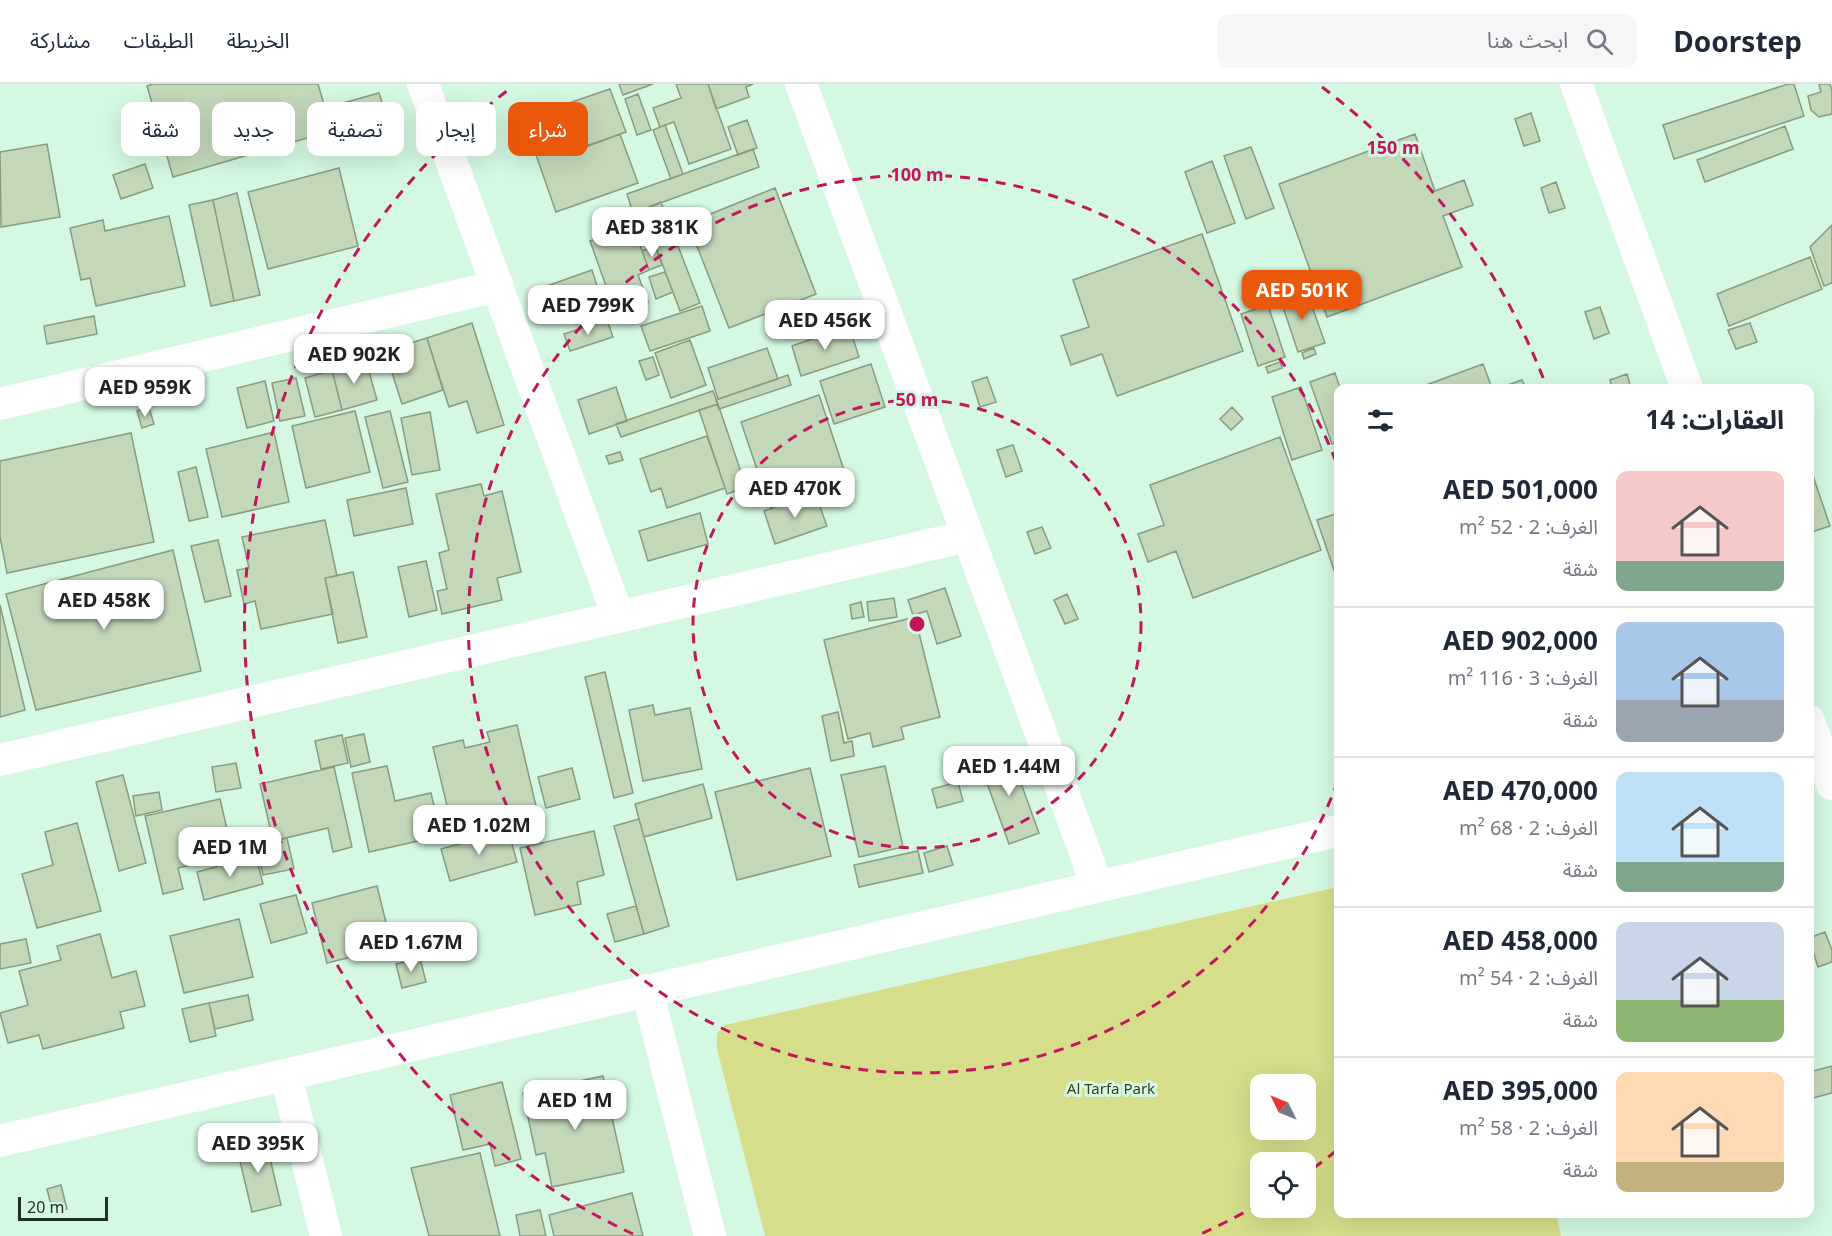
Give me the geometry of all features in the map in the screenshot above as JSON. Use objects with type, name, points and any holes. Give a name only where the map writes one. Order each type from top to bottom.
[{"type":"street","points":[[423,84],[618,616]]},
{"type":"street","points":[[801,84],[1097,885]]},
{"type":"street","points":[[1576,84],[1686,384]]},
{"type":"street","points":[[0,404],[498,286]]},
{"type":"street","points":[[0,760],[968,536]]},
{"type":"street","points":[[1814,735],[1832,784]]},
{"type":"street","points":[[0,1141],[1334,832]]},
{"type":"street","points":[[647,990],[710,1236]]},
{"type":"street","points":[[286,1075],[326,1236]]},
{"type":"green space","name":"Al Tarfa Park","points":[[1334,888],[1334,1218],[1557,1218],[1561,1236],[765,1236],[717,1049],[717,1034],[725,1025]]},
{"type":"building","points":[[153,84],[318,84],[323,102],[307,102],[307,138],[295,141],[295,102],[212,102],[212,156],[245,156],[173,177],[167,156],[200,156],[200,102],[152,102],[147,86]]},
{"type":"building","points":[[619,84],[653,84],[623,95]]},
{"type":"building","points":[[676,84],[708,84],[731,149],[689,164],[674,122],[660,127],[653,108],[681,98]]},
{"type":"building","points":[[708,84],[753,84],[746,87],[749,97],[716,109]]},
{"type":"building","points":[[1794,84],[1804,116],[1674,159],[1663,125]]},
{"type":"building","points":[[1819,84],[1830,84],[1832,114],[1819,117],[1811,110],[1808,96],[1821,92]]},
{"type":"building","points":[[610,89],[626,132],[588,146],[588,102],[572,102]]},
{"type":"building","points":[[379,93],[382,102],[347,102]]},
{"type":"building","points":[[638,94],[651,130],[637,135],[625,99]]},
{"type":"building","points":[[1531,113],[1540,141],[1524,146],[1515,119]]},
{"type":"building","points":[[747,120],[757,148],[738,155],[728,127]]},
{"type":"building","points":[[665,125],[683,174],[671,179],[653,130]]},
{"type":"building","points":[[1785,126],[1793,149],[1705,182],[1697,160]]},
{"type":"building","points":[[620,134],[638,183],[556,212],[536,156],[588,156],[588,145]]},
{"type":"building","points":[[1415,134],[1435,191],[1464,180],[1473,205],[1443,216],[1462,267],[1327,317],[1279,184]]},
{"type":"building","points":[[47,144],[60,217],[1,227],[0,152]]},
{"type":"building","points":[[1251,147],[1274,208],[1246,219],[1224,156]]},
{"type":"building","points":[[753,149],[759,167],[633,213],[627,194]]},
{"type":"building","points":[[1212,161],[1235,223],[1207,233],[1185,172]]},
{"type":"building","points":[[145,164],[153,188],[121,199],[113,175]]},
{"type":"building","points":[[339,168],[358,246],[268,269],[248,192]]},
{"type":"building","points":[[1556,182],[1565,208],[1549,213],[1541,188]]},
{"type":"building","points":[[775,188],[816,294],[729,328],[688,223]]},
{"type":"building","points":[[237,193],[260,295],[234,301],[213,200]]},
{"type":"building","points":[[213,200],[234,301],[211,306],[189,205]]},
{"type":"building","points":[[661,202],[700,303],[680,311],[642,210]]},
{"type":"building","points":[[169,216],[185,286],[96,306],[90,278],[81,280],[70,228],[103,220],[105,231]]},
{"type":"building","points":[[1832,225],[1832,283],[1824,286],[1810,247]]},
{"type":"building","points":[[633,226],[649,270],[638,275],[648,302],[627,310],[621,296],[611,300],[590,241]]},
{"type":"building","points":[[1202,234],[1243,351],[1117,396],[1102,354],[1071,365],[1061,336],[1089,327],[1073,280]]},
{"type":"building","points":[[655,246],[662,265],[649,270],[642,251]]},
{"type":"building","points":[[1810,257],[1822,289],[1729,326],[1717,294]]},
{"type":"building","points":[[592,270],[598,289],[551,306],[544,287]]},
{"type":"building","points":[[665,272],[673,292],[656,299],[649,277]]},
{"type":"building","points":[[1306,289],[1325,343],[1298,352],[1280,298]]},
{"type":"building","points":[[601,295],[607,313],[576,324],[570,306]]},
{"type":"building","points":[[1268,305],[1285,357],[1258,366],[1241,314]]},
{"type":"building","points":[[702,306],[710,331],[650,351],[641,326]]},
{"type":"building","points":[[1600,307],[1609,333],[1594,339],[1585,312]]},
{"type":"building","points":[[94,316],[97,334],[47,344],[44,326]]},
{"type":"building","points":[[607,320],[613,337],[570,351],[564,334]]},
{"type":"building","points":[[472,323],[504,425],[477,433],[467,401],[449,407],[427,338]]},
{"type":"building","points":[[1750,323],[1757,342],[1736,349],[1728,330]]},
{"type":"building","points":[[849,326],[859,357],[801,376],[792,346]]},
{"type":"building","points":[[427,338],[443,390],[402,404],[385,351]]},
{"type":"building","points":[[690,340],[706,385],[671,398],[655,353]]},
{"type":"building","points":[[767,348],[778,379],[718,399],[708,368]]},
{"type":"building","points":[[1314,348],[1316,354],[1304,359],[1302,353]]},
{"type":"building","points":[[653,357],[659,375],[646,380],[639,361]]},
{"type":"building","points":[[366,361],[377,400],[342,410],[332,370]]},
{"type":"building","points":[[1280,362],[1282,368],[1268,373],[1266,367]]},
{"type":"building","points":[[871,364],[885,407],[834,424],[820,381]]},
{"type":"building","points":[[1483,364],[1490,384],[1429,384]]},
{"type":"building","points":[[332,370],[342,410],[315,417],[305,378]]},
{"type":"building","points":[[1335,373],[1339,384],[1334,384],[1334,443],[1332,444],[1310,382]]},
{"type":"building","points":[[1627,374],[1630,384],[1611,384],[1610,380]]},
{"type":"building","points":[[788,375],[791,385],[719,409],[716,400]]},
{"type":"building","points":[[987,377],[996,402],[980,407],[972,382]]},
{"type":"building","points":[[296,378],[305,416],[280,421],[272,383]]},
{"type":"building","points":[[1522,380],[1524,384],[1510,384]]},
{"type":"building","points":[[265,381],[274,421],[247,428],[237,388]]},
{"type":"building","points":[[616,387],[627,421],[589,434],[578,400]]},
{"type":"building","points":[[1301,387],[1322,450],[1292,460],[1272,397]]},
{"type":"building","points":[[713,391],[718,404],[621,437],[616,424]]},
{"type":"building","points":[[819,395],[848,482],[770,508],[741,422]]},
{"type":"building","points":[[718,404],[746,487],[727,494],[699,410]]},
{"type":"building","points":[[1232,407],[1243,419],[1231,430],[1220,419]]},
{"type":"building","points":[[149,408],[154,424],[142,428],[137,411]]},
{"type":"building","points":[[355,411],[370,472],[306,488],[292,426]]},
{"type":"building","points":[[390,411],[408,482],[383,488],[365,417]]},
{"type":"building","points":[[430,412],[440,470],[412,475],[401,418]]},
{"type":"building","points":[[274,432],[289,502],[222,517],[206,449]]},
{"type":"building","points":[[131,433],[154,542],[7,573],[0,537],[0,461]]},
{"type":"building","points":[[707,436],[725,488],[667,508],[661,488],[651,492],[640,459]]},
{"type":"building","points":[[1280,437],[1321,550],[1193,598],[1176,551],[1148,562],[1138,534],[1164,525],[1150,485]]},
{"type":"building","points":[[1013,445],[1022,471],[1006,477],[997,450]]},
{"type":"building","points":[[620,452],[623,460],[609,464],[606,456]]},
{"type":"building","points":[[196,467],[208,517],[189,521],[178,472]]},
{"type":"building","points":[[1814,479],[1830,526],[1814,531]]},
{"type":"building","points":[[481,484],[484,496],[502,491],[521,572],[497,578],[502,600],[442,614],[437,591],[447,589],[439,553],[449,550],[436,494]]},
{"type":"building","points":[[406,488],[413,524],[354,536],[347,500]]},
{"type":"building","points":[[815,493],[827,526],[775,544],[764,511]]},
{"type":"building","points":[[700,513],[708,544],[648,561],[639,531]]},
{"type":"building","points":[[1334,514],[1334,570],[1317,520]]},
{"type":"building","points":[[325,520],[337,576],[325,578],[333,614],[261,629],[255,601],[244,604],[237,570],[249,568],[242,537]]},
{"type":"building","points":[[1042,527],[1051,548],[1035,554],[1027,532]]},
{"type":"building","points":[[218,540],[231,596],[205,602],[191,546]]},
{"type":"building","points":[[173,550],[201,671],[36,710],[6,594]]},
{"type":"building","points":[[426,561],[437,610],[409,617],[398,567]]},
{"type":"building","points":[[353,572],[367,637],[338,643],[325,578]]},
{"type":"building","points":[[945,588],[961,636],[937,644],[927,611],[913,615],[908,600]]},
{"type":"building","points":[[1067,594],[1078,619],[1065,624],[1054,600]]},
{"type":"building","points":[[894,598],[897,617],[869,621],[867,602]]},
{"type":"building","points":[[861,602],[864,617],[852,619],[850,605]]},
{"type":"building","points":[[0,605],[25,710],[0,717]]},
{"type":"building","points":[[915,617],[940,717],[901,727],[904,739],[873,747],[870,733],[848,739],[824,640]]},
{"type":"building","points":[[605,672],[633,793],[614,798],[585,677]]},
{"type":"building","points":[[653,705],[655,715],[690,708],[702,769],[643,781],[629,710]]},
{"type":"building","points":[[838,712],[844,743],[852,741],[854,756],[831,761],[822,716]]},
{"type":"building","points":[[517,725],[536,806],[452,827],[433,747],[463,740],[465,748],[490,742],[487,732]]},
{"type":"building","points":[[364,734],[370,762],[351,767],[345,738]]},
{"type":"building","points":[[342,735],[348,763],[321,769],[315,741]]},
{"type":"building","points":[[1009,750],[1039,833],[1009,844],[979,761]]},
{"type":"building","points":[[236,763],[241,788],[216,792],[212,767]]},
{"type":"building","points":[[387,766],[395,801],[431,793],[441,836],[369,852],[352,773]]},
{"type":"building","points":[[885,766],[903,847],[859,857],[841,775]]},
{"type":"building","points":[[334,767],[352,847],[333,852],[328,828],[273,841],[260,784]]},
{"type":"building","points":[[572,768],[580,799],[546,808],[538,777]]},
{"type":"building","points":[[810,768],[831,856],[737,880],[715,792]]},
{"type":"building","points":[[123,775],[146,863],[119,871],[96,782]]},
{"type":"building","points":[[958,782],[963,801],[937,808],[932,789]]},
{"type":"building","points":[[703,784],[712,818],[644,837],[635,804]]},
{"type":"building","points":[[159,792],[162,810],[136,816],[133,796]]},
{"type":"building","points":[[220,799],[233,855],[178,868],[183,889],[163,894],[145,816]]},
{"type":"building","points":[[639,819],[669,926],[644,934],[614,826]]},
{"type":"building","points":[[77,823],[101,911],[37,928],[22,874],[53,865],[45,832]]},
{"type":"building","points":[[270,829],[273,841],[287,838],[294,869],[263,875],[253,832]]},
{"type":"building","points":[[508,830],[517,862],[450,881],[441,849]]},
{"type":"building","points":[[594,831],[604,875],[577,882],[581,904],[535,915],[520,848]]},
{"type":"building","points":[[947,846],[953,865],[929,872],[924,853]]},
{"type":"building","points":[[918,851],[923,873],[859,887],[854,865]]},
{"type":"building","points":[[256,856],[263,884],[204,900],[197,872]]},
{"type":"building","points":[[377,886],[392,947],[327,963],[312,903]]},
{"type":"building","points":[[296,895],[307,933],[271,943],[260,904]]},
{"type":"building","points":[[636,906],[644,934],[615,942],[607,914]]},
{"type":"building","points":[[239,919],[253,977],[184,993],[170,936]]},
{"type":"building","points":[[1825,932],[1832,950],[1832,962],[1818,967],[1814,954],[1814,936]]},
{"type":"building","points":[[100,934],[112,978],[136,971],[145,1006],[120,1012],[124,1028],[43,1049],[39,1035],[8,1043],[0,1013],[28,1005],[19,971],[61,960],[57,946]]},
{"type":"building","points":[[26,939],[31,963],[0,969],[0,944]]},
{"type":"building","points":[[420,958],[426,982],[402,988],[396,964]]},
{"type":"building","points":[[248,995],[253,1020],[215,1029],[209,1003]]},
{"type":"building","points":[[209,1003],[216,1036],[190,1042],[182,1009]]},
{"type":"building","points":[[1832,1066],[1832,1093],[1814,1098],[1814,1071]]},
{"type":"building","points":[[603,1076],[624,1172],[552,1187],[545,1153],[536,1155],[523,1093]]},
{"type":"building","points":[[502,1082],[521,1159],[495,1166],[490,1144],[463,1150],[450,1095]]},
{"type":"building","points":[[265,1137],[281,1205],[252,1212],[236,1144]]},
{"type":"building","points":[[480,1153],[500,1236],[429,1236],[411,1168]]},
{"type":"building","points":[[61,1185],[67,1209],[53,1213],[47,1189]]},
{"type":"building","points":[[632,1193],[643,1236],[554,1236],[549,1215]]},
{"type":"building","points":[[540,1210],[546,1236],[520,1236],[516,1215]]}]
